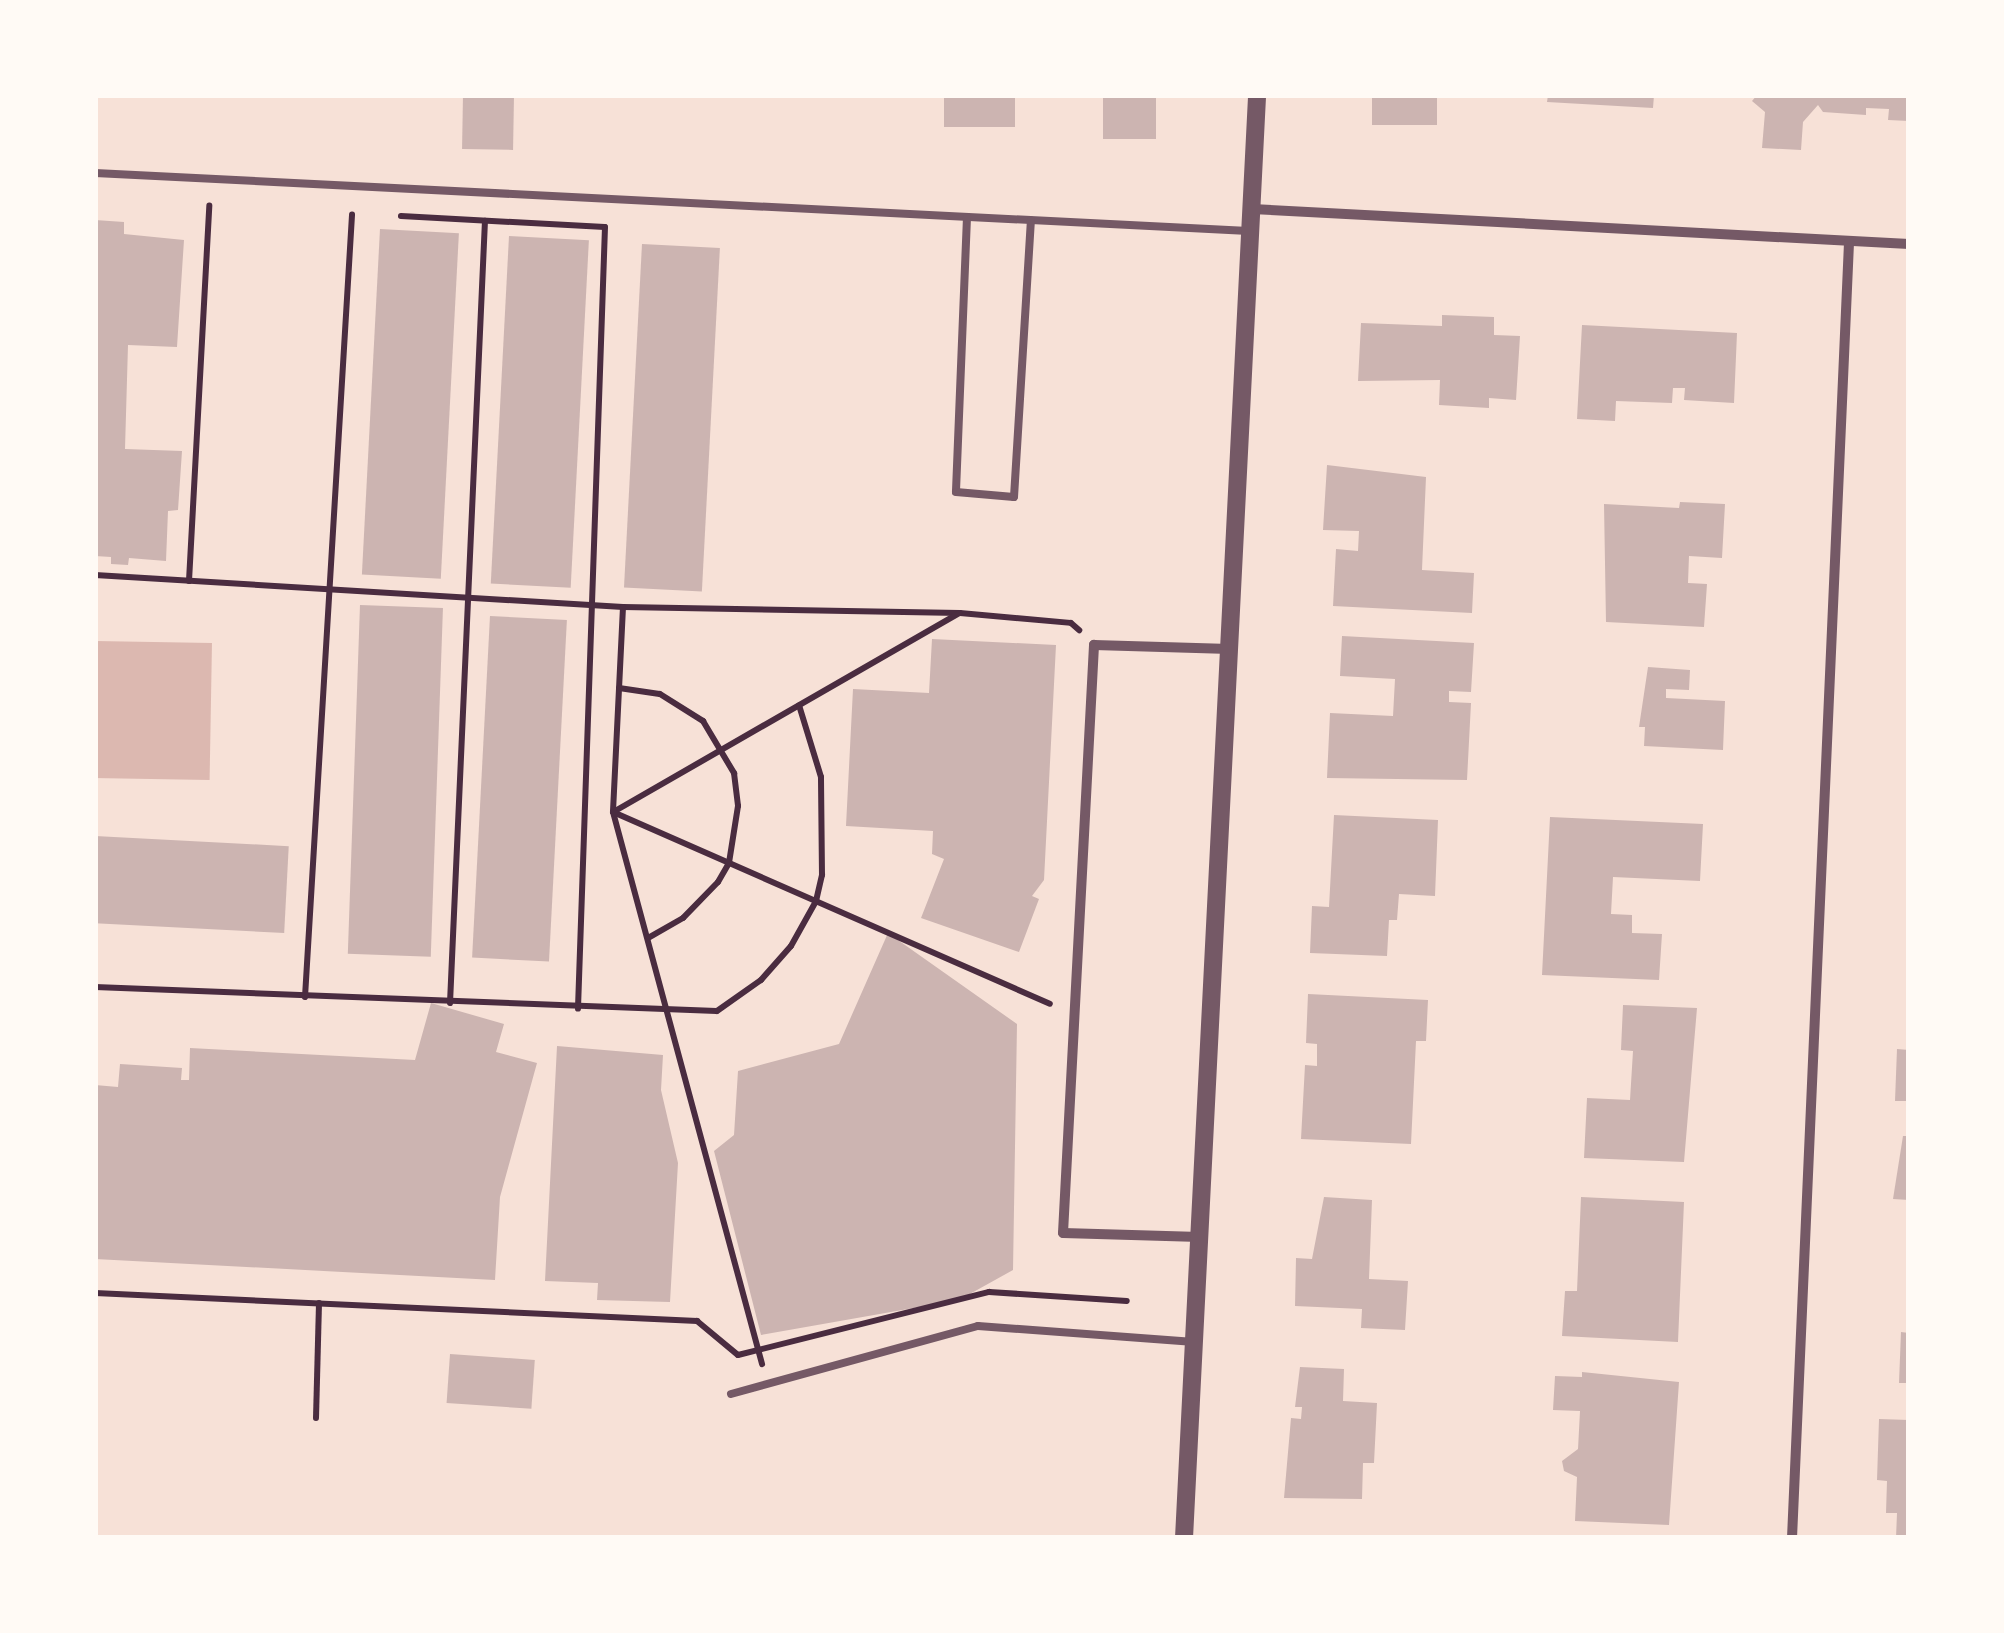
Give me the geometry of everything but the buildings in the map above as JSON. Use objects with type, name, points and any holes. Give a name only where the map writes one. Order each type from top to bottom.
[{"type":"street","points":[[1184,1538],[1256,95]]},
{"type":"street","points":[[1252,208],[1909,244]]},
{"type":"street","points":[[1792,1538],[1848,241]]},
{"type":"street","points":[[1200,1238],[1063,1234],[1074,1014],[1094,645],[1230,649]]},
{"type":"lane","points":[[95,173],[1251,232]]},
{"type":"lane","points":[[968,217],[956,492],[1014,497],[1031,221]]},
{"type":"lane","points":[[731,1394],[978,1326],[1194,1342]]},
{"type":"path","points":[[189,581],[209,206]]},
{"type":"path","points":[[304,996],[352,214]]},
{"type":"path","points":[[450,1003],[465,598],[485,221]]},
{"type":"path","points":[[578,1009],[604,228]]},
{"type":"path","points":[[95,575],[623,607],[960,613],[1071,623],[1094,645]]},
{"type":"path","points":[[623,607],[614,812],[767,1384]]},
{"type":"path","points":[[614,812],[960,613]]},
{"type":"path","points":[[619,688],[660,694],[688,707],[723,748],[738,806],[729,863],[702,900],[648,938]]},
{"type":"path","points":[[95,987],[668,1014],[717,1011],[761,980],[816,901],[822,875],[821,777],[798,704]]},
{"type":"path","points":[[614,812],[1074,1014]]},
{"type":"path","points":[[95,1293],[697,1320],[738,1355],[989,1292],[1127,1301]]},
{"type":"path","points":[[316,1418],[319,1303]]},
{"type":"shaded area","points":[[95,641],[212,643],[210,780],[95,778]]}]
